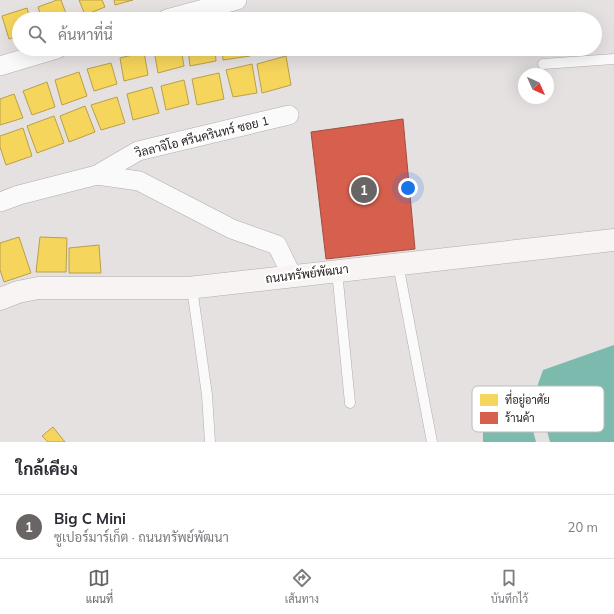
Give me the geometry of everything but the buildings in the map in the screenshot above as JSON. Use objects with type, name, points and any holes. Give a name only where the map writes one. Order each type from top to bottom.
[{"type":"street","points":[[193,12],[237,0]]},
{"type":"street","points":[[0,66],[34,56]]},
{"type":"street","name":"วิลลาจิโอ ศรีนครินทร์ ซอย 1","points":[[97,175],[138,151],[289,115]]},
{"type":"street","points":[[0,202],[19,195],[97,175],[139,181],[232,229],[277,245],[292,276]]},
{"type":"street","name":"ถนนทรัพย์พัฒนา","points":[[0,299],[38,288],[192,288],[614,240]]},
{"type":"lane","points":[[543,64],[614,59]]},
{"type":"lane","points":[[398,264],[432,442]]},
{"type":"lane","points":[[337,271],[350,403]]},
{"type":"lane","points":[[192,288],[207,395],[210,442]]},
{"type":"shaded area","points":[[614,345],[614,442],[550,442],[547,432],[604,432],[604,386],[537,386],[543,370]]},
{"type":"shaded area","points":[[483,432],[533,432],[536,442],[483,442]]},
{"type":"place","name":"Big C Mini","points":[[364,190]]}]
